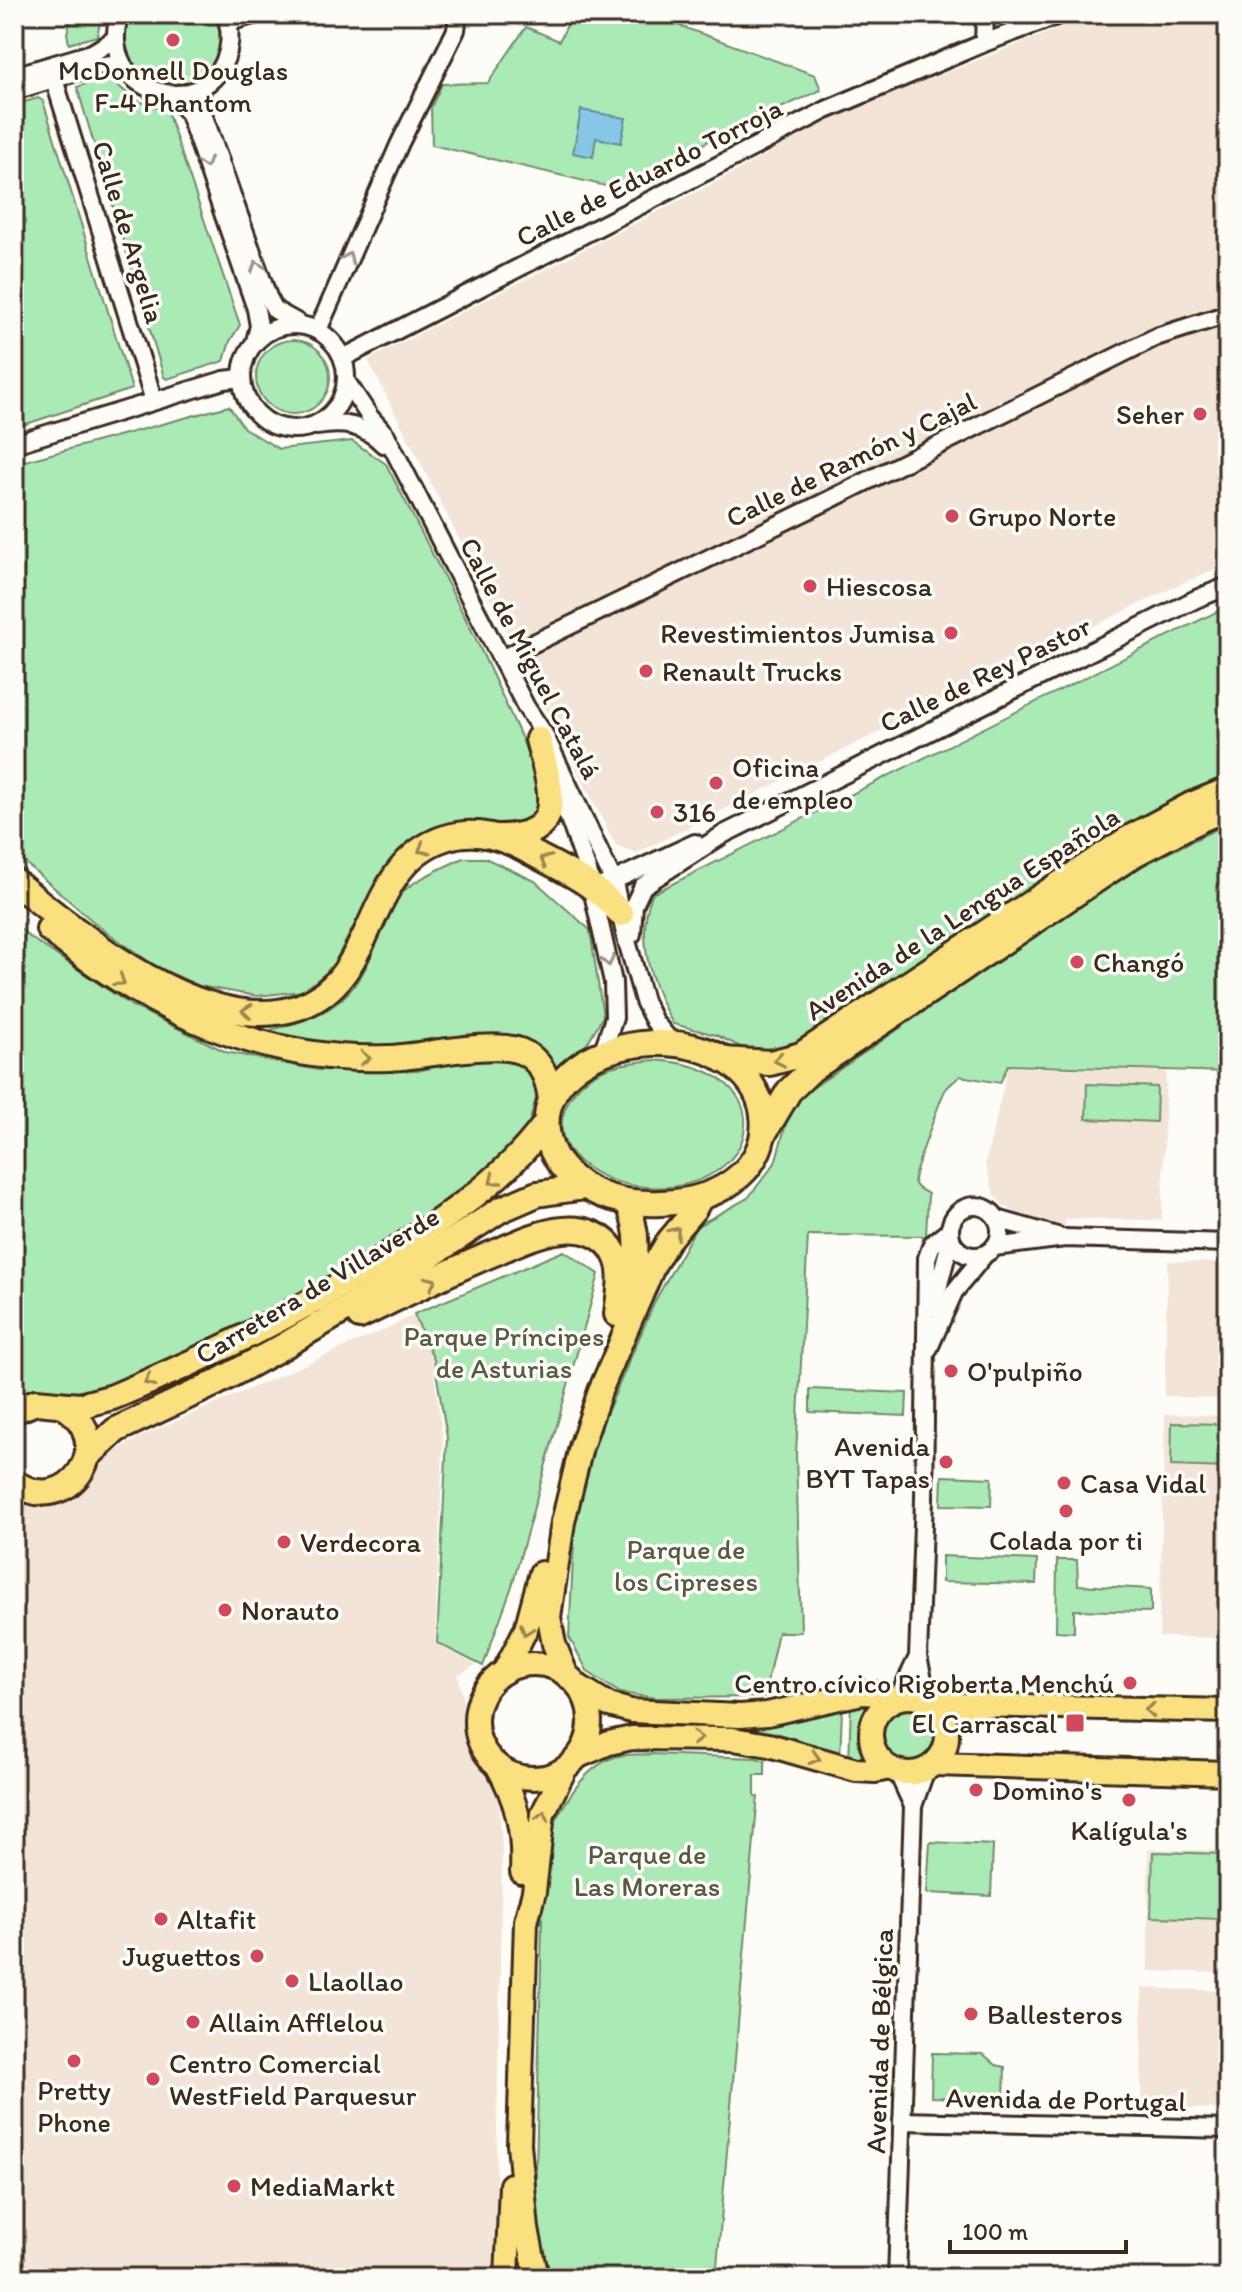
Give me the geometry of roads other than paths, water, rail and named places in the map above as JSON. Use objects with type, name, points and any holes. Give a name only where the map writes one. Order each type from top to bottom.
[{"type":"highway","points":[[498,837],[527,833],[549,813],[551,792],[538,739]]},
{"type":"highway","name":"Avenida de la Lengua Española","points":[[724,1060],[770,1063],[801,1055],[1128,839],[1191,805],[1228,790]]},
{"type":"highway","name":"Avenida de la Lengua Española","points":[[764,1133],[789,1091],[825,1060],[1136,853],[1228,808]]},
{"type":"highway","points":[[14,881],[62,921],[160,984],[212,1005],[259,1012],[291,1010],[320,997],[345,975],[386,888],[410,858],[427,846],[453,836],[481,834],[498,837],[603,883],[604,894],[621,914]]},
{"type":"highway","points":[[14,867],[48,901],[106,950]]},
{"type":"highway","points":[[14,899],[80,954],[125,985],[166,1008],[210,1027],[286,1049],[340,1057],[384,1059],[493,1047],[513,1049],[528,1055],[541,1067],[551,1099]]},
{"type":"highway","points":[[672,1043],[724,1060],[741,1071],[755,1088],[763,1111],[764,1133],[747,1170],[726,1186],[702,1196],[662,1203],[626,1201],[585,1187],[558,1163],[549,1143],[546,1123],[551,1099],[569,1071],[602,1053],[630,1045],[672,1043]]},
{"type":"highway","name":"Carretera de Villaverde","points":[[14,1411],[36,1402],[79,1406],[121,1394],[331,1291],[469,1200],[519,1158],[546,1123]]},
{"type":"highway","name":"Carretera de Villaverde","points":[[14,1482],[31,1492],[58,1489],[79,1475],[89,1455],[116,1430],[259,1360],[371,1294],[500,1210],[537,1194],[585,1187]]},
{"type":"highway","points":[[259,1360],[321,1336],[486,1256],[561,1230],[590,1232],[612,1248],[620,1268],[617,1314]]},
{"type":"highway","points":[[62,1405],[83,1426],[89,1455]]},
{"type":"main road","points":[[526,1921],[534,1892],[543,1813],[585,1745],[590,1723],[586,1703],[554,1644],[549,1617],[563,1522],[579,1456],[600,1391],[654,1265],[702,1196]]},
{"type":"main road","points":[[537,2278],[527,2229],[519,2144],[526,1921],[521,1891],[523,1848],[520,1819],[497,1765],[484,1749],[476,1724],[481,1700],[491,1684],[504,1672],[519,1647],[530,1619],[558,1477],[579,1409],[637,1260],[634,1222],[626,1201]]},
{"type":"main road","points":[[504,1672],[523,1666],[539,1666],[572,1681],[616,1708],[655,1714],[759,1715],[862,1693],[895,1699],[914,1697],[930,1703],[1228,1711]]},
{"type":"main road","points":[[894,1770],[875,1751],[872,1728],[882,1707],[895,1699]]},
{"type":"main road","points":[[930,1703],[940,1712],[948,1734],[941,1756],[930,1767]]},
{"type":"main road","points":[[497,1765],[526,1777],[546,1776],[625,1738],[733,1739],[769,1745],[856,1770],[912,1773],[930,1767],[1228,1773]]},
{"type":"main road","points":[[507,2278],[510,2191],[519,2144]]},
{"type":"street","points":[[120,14],[115,39],[121,63],[142,86],[172,94],[187,93],[216,76],[226,60],[231,41],[227,18],[257,14]]},
{"type":"street","points":[[310,327],[456,30],[458,14]]},
{"type":"street","points":[[984,43],[985,14]]},
{"type":"street","points":[[1016,22],[1062,14]]},
{"type":"street","name":"Calle de Eduardo Torroja","points":[[343,358],[826,110],[984,43],[1016,22]]},
{"type":"street","points":[[14,76],[92,53],[115,39]]},
{"type":"street","points":[[14,91],[96,66],[121,63]]},
{"type":"street","name":"Calle de Argelia","points":[[54,79],[154,401]]},
{"type":"street","points":[[201,87],[202,111],[271,305],[282,316],[310,327],[331,340],[343,358],[346,381],[342,398],[319,423],[303,428]]},
{"type":"street","points":[[172,94],[189,114],[256,309],[259,326],[255,341],[245,356],[241,378],[246,400],[257,415],[273,425],[290,429],[337,423],[358,427],[375,437],[399,460]]},
{"type":"street","name":"Calle de Ramón y Cajal","points":[[501,659],[1156,337],[1228,314]]},
{"type":"street","points":[[255,341],[275,327],[310,327]]},
{"type":"street","points":[[14,444],[241,378]]},
{"type":"street","name":"Calle de Miguel Catalá","points":[[346,381],[386,435],[526,707],[544,734],[599,849],[603,883]]},
{"type":"street","name":"Calle de Rey Pastor","points":[[631,956],[634,905],[640,890],[652,879],[724,834],[1196,599],[1228,586]]},
{"type":"street","points":[[526,707],[573,825],[603,883],[614,992],[612,1025],[602,1053]]},
{"type":"street","name":"Calle de Rey Pastor","points":[[603,883],[696,842],[724,834]]},
{"type":"street","points":[[599,849],[618,864],[645,866]]},
{"type":"street","points":[[621,914],[647,1008],[672,1043]]},
{"type":"street","points":[[1065,1238],[997,1219],[983,1208],[967,1208],[954,1217],[951,1234],[961,1252],[969,1255],[1065,1238],[1228,1243]]},
{"type":"street","points":[[927,1353],[954,1292],[990,1251],[1000,1234],[997,1219]]},
{"type":"street","points":[[930,1703],[918,1657],[927,1258],[932,1244],[951,1234]]},
{"type":"street","points":[[895,1699],[918,1657]]},
{"type":"street","points":[[913,1806],[930,1767]]},
{"type":"street","points":[[894,1770],[913,1806]]},
{"type":"street","name":"Avenida de Bélgica","points":[[897,2278],[913,1806]]},
{"type":"street","name":"Avenida de Portugal","points":[[902,2121],[1228,2129]]},
{"type":"water","points":[[581,110],[626,118],[621,143],[596,138],[593,157],[573,153]]},
{"type":"place","name":"McDonnell Douglas F-4 Phantom","points":[[173,40]]},
{"type":"place","name":"Seher","points":[[1200,414]]},
{"type":"place","name":"Grupo Norte","points":[[952,516]]},
{"type":"place","name":"Hiescosa","points":[[810,586]]},
{"type":"place","name":"Revestimientos Jumisa","points":[[951,633]]},
{"type":"place","name":"Renault Trucks","points":[[646,671]]},
{"type":"place","name":"Oficina de empleo","points":[[716,783]]},
{"type":"place","name":"316","points":[[657,812]]},
{"type":"place","name":"Changó","points":[[1077,962]]},
{"type":"place","name":"O'pulpiño","points":[[951,1371]]},
{"type":"place","name":"Avenida BYT Tapas","points":[[946,1462]]},
{"type":"place","name":"Casa Vidal","points":[[1064,1483]]},
{"type":"place","name":"Colada por ti","points":[[1066,1511]]},
{"type":"place","name":"Verdecora","points":[[284,1542]]},
{"type":"place","name":"Norauto","points":[[225,1610]]},
{"type":"place","name":"Centro cívico Rigoberta Menchú","points":[[1130,1683]]},
{"type":"place","name":"El Carrascal","points":[[1075,1723]]},
{"type":"place","name":"Domino's","points":[[976,1790]]},
{"type":"place","name":"Kalígula's","points":[[1129,1800]]},
{"type":"place","name":"Altafit","points":[[161,1919]]},
{"type":"place","name":"Juguettos","points":[[257,1956]]},
{"type":"place","name":"Llaollao","points":[[292,1981]]},
{"type":"place","name":"Ballesteros","points":[[971,2014]]},
{"type":"place","name":"Allain Afflelou","points":[[193,2022]]},
{"type":"place","name":"Pretty Phone","points":[[74,2061]]},
{"type":"place","name":"Centro Comercial WestField Parquesur","points":[[153,2079]]},
{"type":"place","name":"MediaMarkt","points":[[234,2186]]},
{"type":"park label","name":"Parque Príncipes de Asturias","points":[[504,1352]]},
{"type":"park label","name":"Parque de los Cipreses","points":[[686,1565]]},
{"type":"park label","name":"Parque de Las Moreras","points":[[647,1870]]}]
